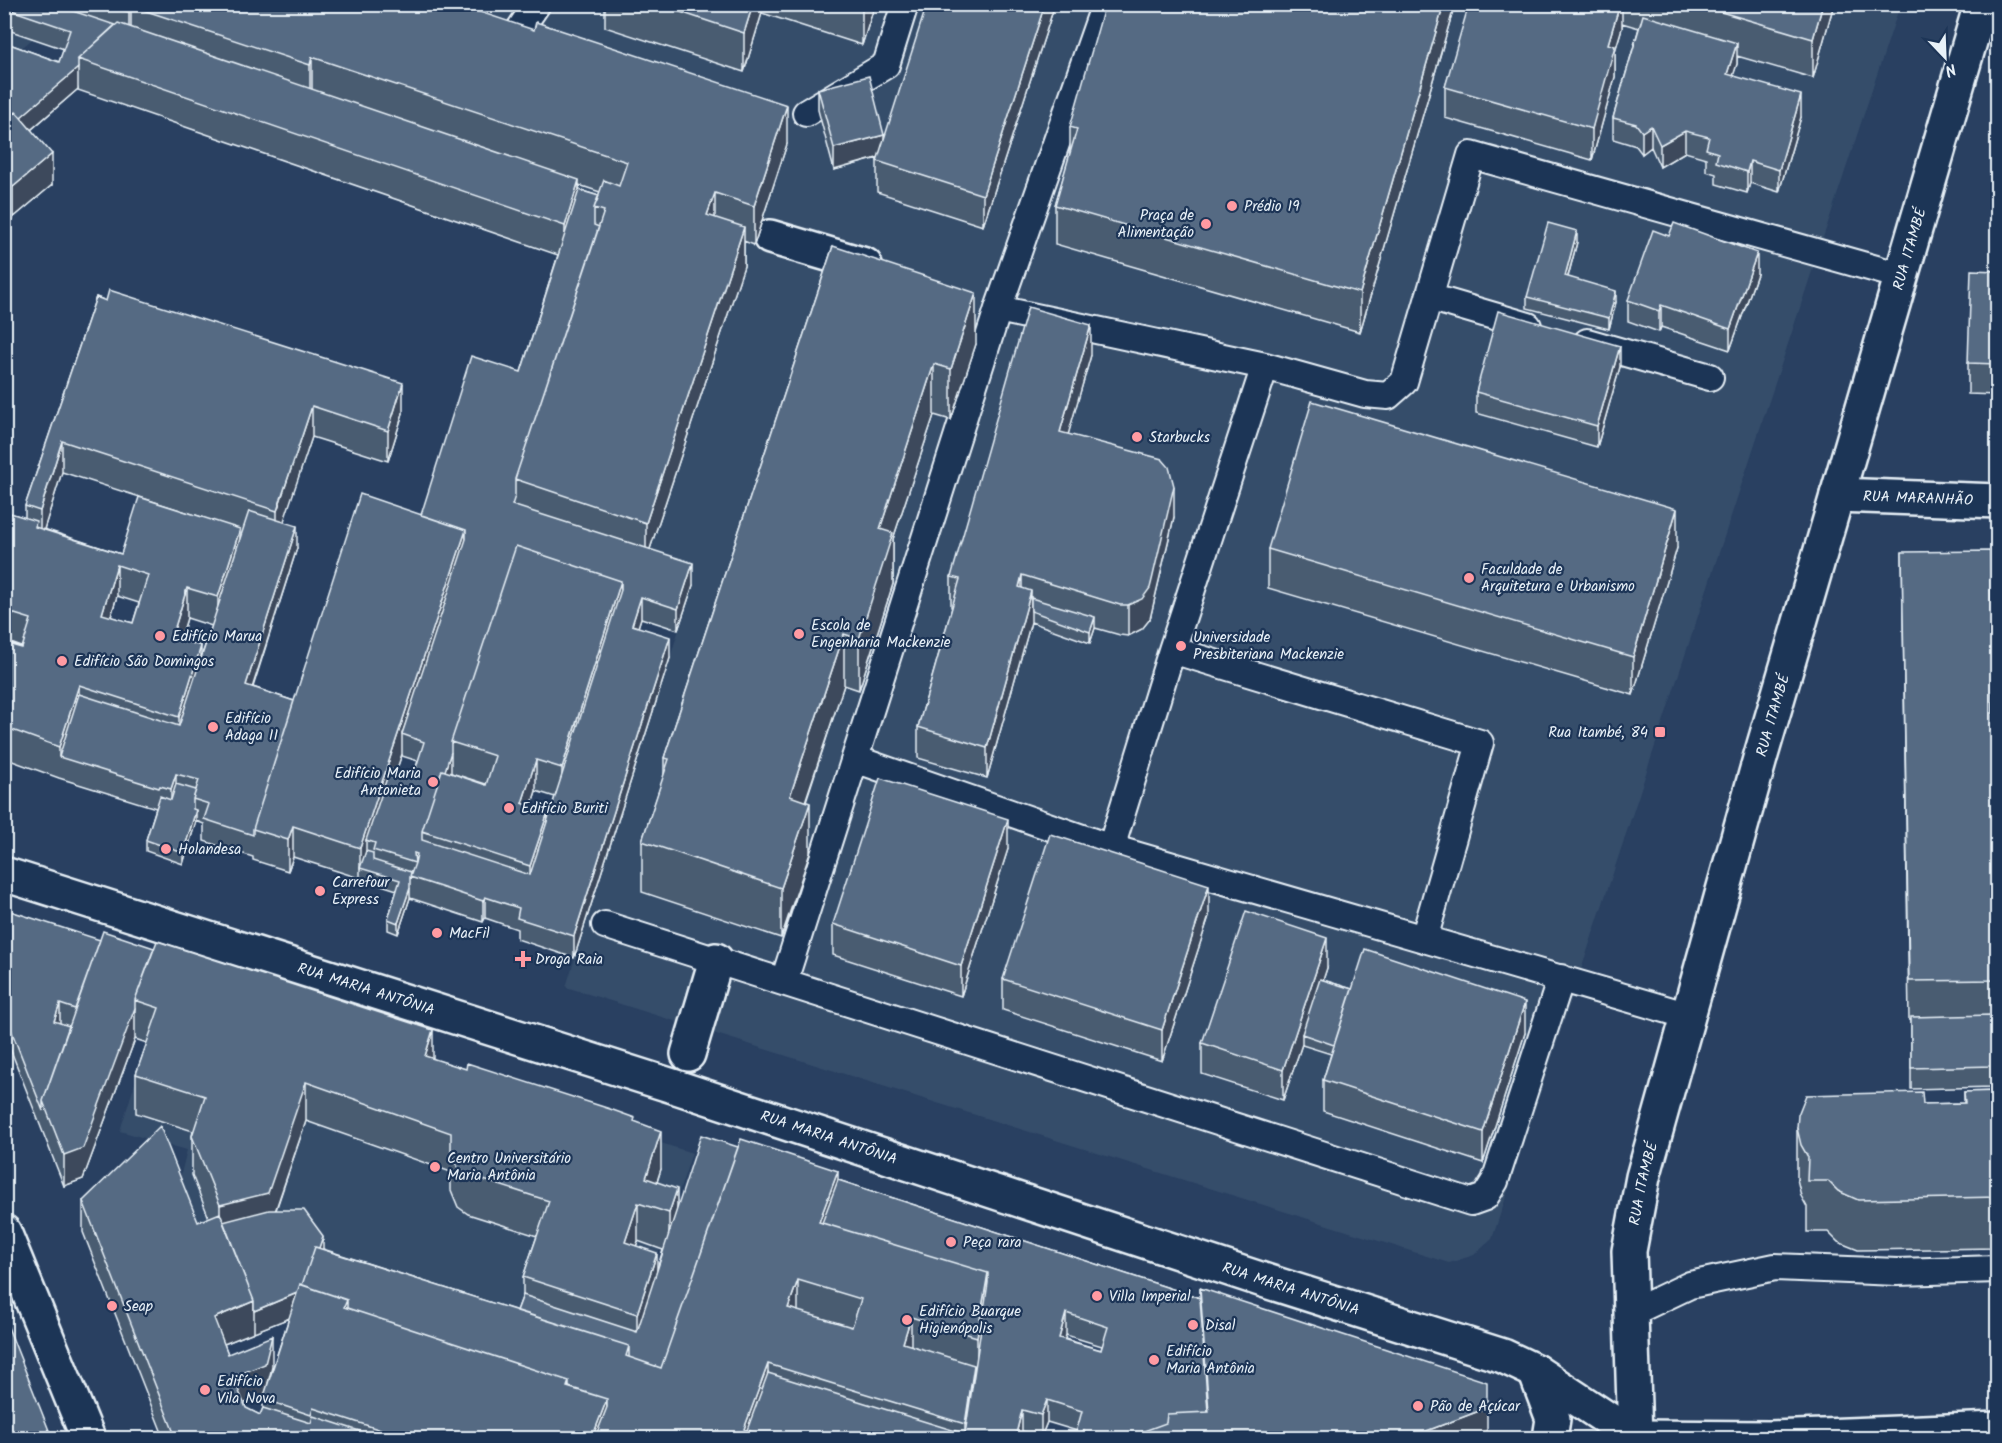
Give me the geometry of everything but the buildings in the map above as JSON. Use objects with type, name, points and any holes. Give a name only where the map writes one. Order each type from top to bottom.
[{"type":"street","name":"RUA ITAMBÉ","points":[[1634,1438],[1629,1251],[1643,1177],[1761,754],[1981,4]]},
{"type":"street","points":[[770,237],[865,265]]},
{"type":"street","name":"RUA MARANHÃO","points":[[1837,495],[1998,501]]},
{"type":"street","name":"RUA MARIA ANTÔNIA","points":[[4,874],[667,1084],[1266,1281],[1503,1356],[1534,1371],[1634,1438]]},
{"type":"street","points":[[688,1054],[716,960]]},
{"type":"street","points":[[4,1232],[88,1438]]},
{"type":"street","points":[[1534,1371],[1553,1419],[1550,1438]]},
{"type":"street","points":[[1634,1438],[1770,1438],[1998,1430]]},
{"type":"lane","points":[[520,29],[537,4]]},
{"type":"lane","points":[[806,113],[886,64],[905,4]]},
{"type":"lane","points":[[784,981],[998,309],[1105,4]]},
{"type":"lane","points":[[998,309],[1265,366],[1365,394],[1388,396],[1404,382],[1471,154],[1901,276]]},
{"type":"lane","points":[[1429,297],[1710,378]]},
{"type":"lane","points":[[1112,848],[1172,650],[1265,366]]},
{"type":"lane","points":[[1172,650],[1480,743],[1424,939]]},
{"type":"lane","points":[[855,759],[1112,848],[1689,1016]]},
{"type":"lane","points":[[605,925],[1471,1202],[1485,1197],[1495,1181],[1561,978]]},
{"type":"lane","points":[[1631,1313],[1690,1285],[1774,1267],[1897,1272],[1998,1269]]},
{"type":"shaded area","name":"Universidade Presbiteriana Mackenzie","points":[[5,4],[1900,5],[1492,1239],[1474,1255],[1449,1263],[566,987],[693,585],[645,569],[744,253],[49,25],[5,62]]},
{"type":"shaded area","name":"Centro Universitário Maria Antônia","points":[[166,984],[692,1153],[619,1371],[206,1244],[179,1182],[187,1150],[120,1131]]},
{"type":"place","name":"Prédio 19","points":[[1232,206]]},
{"type":"place","name":"Praça de Alimentação","points":[[1206,224]]},
{"type":"place","name":"Starbucks","points":[[1137,437]]},
{"type":"place","name":"Faculdade de Arquitetura e Urbanismo","points":[[1469,578]]},
{"type":"place","name":"Escola de Engenharia Mackenzie","points":[[799,634]]},
{"type":"place","name":"Edifício Marua","points":[[160,636]]},
{"type":"place","name":"Universidade Presbiteriana Mackenzie","points":[[1181,646]]},
{"type":"place","name":"Edifício São Domingos","points":[[62,661]]},
{"type":"place","name":"Edifício Adaga II","points":[[213,727]]},
{"type":"place","name":"Rua Itambé, 84","points":[[1660,732]]},
{"type":"place","name":"Edifício Maria Antonieta","points":[[433,782]]},
{"type":"place","name":"Edifício Buriti","points":[[509,808]]},
{"type":"place","name":"Holandesa","points":[[166,849]]},
{"type":"place","name":"Carrefour Express","points":[[320,891]]},
{"type":"place","name":"MacFil","points":[[437,933]]},
{"type":"place","name":"Droga Raia","points":[[523,959]]},
{"type":"place","name":"Centro Universitário Maria Antônia","points":[[435,1167]]},
{"type":"place","name":"Peça rara","points":[[951,1242]]},
{"type":"place","name":"Villa Imperial","points":[[1097,1296]]},
{"type":"place","name":"Seap","points":[[112,1306]]},
{"type":"place","name":"Edifício Buarque Higienópolis","points":[[907,1320]]},
{"type":"place","name":"Disal","points":[[1193,1325]]},
{"type":"place","name":"Edifício Maria Antônia","points":[[1154,1360]]},
{"type":"place","name":"Edifício Vila Nova","points":[[205,1390]]},
{"type":"place","name":"Pão de Açúcar","points":[[1418,1406]]}]
